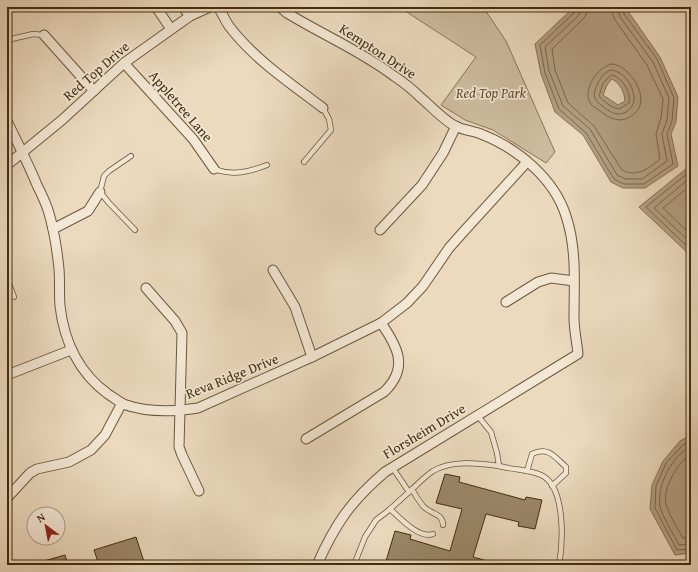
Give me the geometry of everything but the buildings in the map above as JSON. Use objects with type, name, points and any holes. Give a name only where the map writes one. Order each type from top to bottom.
[{"type":"street","points":[[156,7],[171,29]]},
{"type":"street","points":[[183,7],[190,16]]},
{"type":"street","name":"Red Top Drive","points":[[7,166],[62,120],[124,63],[190,16],[210,7]]},
{"type":"street","points":[[218,7],[229,26],[248,47],[271,68],[323,108]]},
{"type":"street","name":"Kempton Drive","points":[[280,7],[293,17],[362,54],[394,76],[421,97],[436,112],[456,126],[481,134],[498,142],[527,162],[546,181],[559,199],[566,215],[573,245],[574,320],[578,354]]},
{"type":"street","points":[[44,35],[94,91]]},
{"type":"street","name":"Appletree Lane","points":[[124,63],[193,139],[214,169]]},
{"type":"street","name":"Reva Ridge Drive","points":[[7,121],[48,209],[53,229],[59,270],[60,306],[71,350],[77,361],[90,378],[102,389],[122,403],[156,411],[180,411],[198,408],[312,357],[381,323],[407,303],[423,286],[465,230],[527,162]]},
{"type":"street","points":[[380,230],[422,185],[443,153],[456,126]]},
{"type":"street","points":[[53,229],[88,211],[100,192]]},
{"type":"street","points":[[273,270],[295,307],[312,357]]},
{"type":"street","points":[[506,302],[538,282],[551,278],[574,280]]},
{"type":"street","points":[[146,288],[175,321],[182,333],[179,447],[199,491]]},
{"type":"street","points":[[306,439],[384,392],[393,384],[398,370],[399,357],[393,340],[381,323]]},
{"type":"street","points":[[7,376],[71,350]]},
{"type":"street","name":"Florsheim Drive","points":[[317,565],[328,541],[345,513],[366,488],[385,472],[578,354]]},
{"type":"street","points":[[7,498],[30,473],[37,469],[69,462],[92,450],[105,435],[122,403]]},
{"type":"lane","points":[[7,40],[33,34],[44,35]]},
{"type":"lane","points":[[304,162],[331,130],[329,119],[323,108]]},
{"type":"lane","points":[[131,156],[104,176],[100,192],[135,230]]},
{"type":"lane","points":[[214,169],[224,173],[240,173],[267,165]]},
{"type":"lane","points":[[7,278],[14,296]]},
{"type":"lane","points":[[477,415],[492,432],[499,466]]},
{"type":"lane","points":[[527,471],[532,454],[539,450],[550,452],[566,467],[566,473],[552,486]]},
{"type":"lane","points":[[354,565],[364,537],[376,520],[410,490],[435,471],[450,465],[483,464],[527,471],[543,476],[552,486],[560,508],[562,522],[559,565]]},
{"type":"lane","points":[[392,467],[423,507],[440,516],[443,520],[443,525]]},
{"type":"lane","points":[[390,509],[422,534],[429,536],[433,534]]},
{"type":"green space","name":"Red Top Park","points":[[399,7],[483,7],[506,41],[555,152],[546,163],[493,130],[465,120],[441,105],[476,57]]},
{"type":"water","points":[[574,7],[625,7],[660,57],[678,97],[676,122],[671,134],[678,166],[645,188],[623,188],[611,182],[583,135],[555,112],[541,74],[535,44]],"holes":[[[612,79],[618,83],[624,94],[625,101],[618,105],[603,95],[607,85]]]},
{"type":"water","points":[[687,168],[691,168],[691,256],[639,207]]},
{"type":"water","points":[[691,435],[691,553],[675,555],[650,509],[652,485],[663,461],[680,441]]}]
